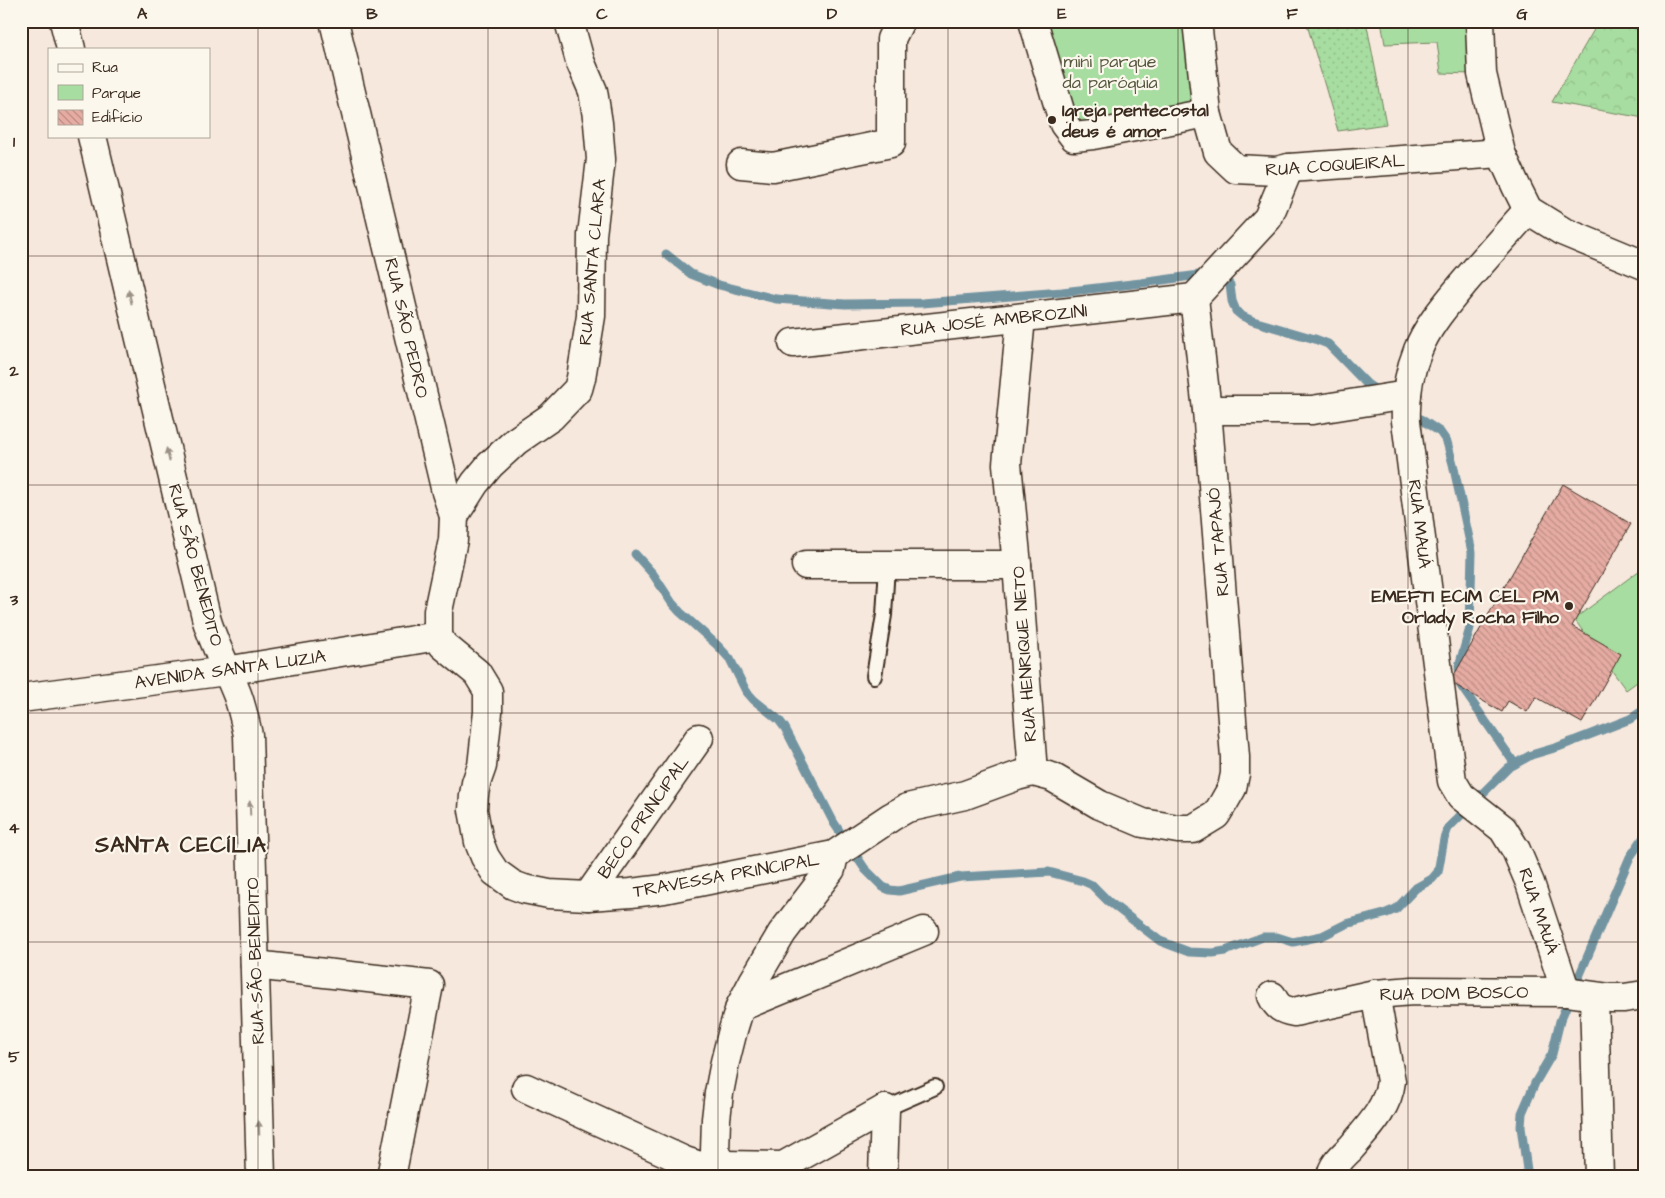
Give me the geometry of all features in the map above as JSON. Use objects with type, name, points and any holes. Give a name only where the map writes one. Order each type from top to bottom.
[{"type":"street","points":[[64,21],[71,48]]},
{"type":"street","name":"RUA SÃO PEDRO","points":[[334,21],[446,492],[454,516],[454,540],[438,611],[438,636]]},
{"type":"street","name":"RUA SANTA CLARA","points":[[454,516],[490,465],[516,441],[551,417],[578,389],[581,378],[591,316],[592,235],[601,159],[593,91],[580,61],[569,21]]},
{"type":"street","points":[[741,164],[774,166],[891,143],[892,39],[900,21]]},
{"type":"street","points":[[1033,21],[1064,124],[1074,137],[1207,113]]},
{"type":"street","name":"RUA COQUEIRAL","points":[[1197,21],[1207,113],[1218,152],[1236,169],[1276,171],[1289,168],[1501,152]]},
{"type":"street","points":[[1480,21],[1482,74],[1501,152],[1528,210],[1562,231],[1644,265]]},
{"type":"street","name":"RUA SÃO BENEDITO","points":[[92,138],[207,621],[226,671],[237,693],[248,736],[261,1177]]},
{"type":"street","points":[[1194,298],[1268,218],[1289,168]]},
{"type":"street","name":"RUA MAUÁ","points":[[1528,210],[1481,263],[1432,323],[1418,350],[1409,379],[1406,421],[1452,781],[1461,796],[1503,829],[1516,850],[1530,883],[1566,992]]},
{"type":"street","name":"RUA JOSÉ AMBROZINI","points":[[793,342],[1194,298]]},
{"type":"street","name":"RUA TAPAJÓ","points":[[1033,772],[1052,777],[1100,805],[1143,824],[1178,830],[1193,828],[1216,815],[1232,788],[1235,774],[1234,748],[1207,410],[1194,298]]},
{"type":"street","name":"RUA HENRIQUE NETO","points":[[1021,318],[1007,464],[1018,565],[1033,772]]},
{"type":"street","points":[[1207,410],[1312,410],[1407,395]]},
{"type":"street","points":[[806,566],[1018,565]]},
{"type":"street","name":"AVENIDA SANTA LUZIA","points":[[21,698],[226,671],[438,636]]},
{"type":"street","name":"TRAVESSA PRINCIPAL","points":[[438,636],[443,645],[477,673],[488,691],[488,712],[482,766],[476,782],[473,810],[479,842],[486,857],[495,872],[513,885],[549,894],[588,896],[664,890],[834,855]]},
{"type":"street","name":"BECO PRINCIPAL","points":[[588,896],[699,738]]},
{"type":"street","points":[[724,1164],[715,1152],[716,1119],[725,1062],[740,1006],[782,933],[831,869],[834,855],[907,808],[965,795],[1033,772]]},
{"type":"street","points":[[740,1006],[924,931]]},
{"type":"street","points":[[255,965],[429,986],[391,1177]]},
{"type":"street","name":"RUA DOM BOSCO","points":[[1272,996],[1281,1008],[1294,1012],[1375,994],[1435,990],[1566,992],[1594,997],[1624,998],[1644,995]]},
{"type":"street","points":[[1330,1177],[1331,1172],[1339,1161],[1370,1126],[1390,1095],[1392,1081],[1375,994]]},
{"type":"street","points":[[1594,997],[1599,1177]]},
{"type":"street","points":[[526,1088],[692,1164],[706,1168],[724,1164],[787,1172],[885,1109]]},
{"type":"street","points":[[884,1177],[885,1109]]},
{"type":"lane","points":[[874,676],[884,614],[888,566]]},
{"type":"lane","points":[[885,1109],[935,1087]]},
{"type":"green space","name":"mini parque da paróquia","points":[[1037,21],[1191,21],[1201,108],[1077,128]]},
{"type":"green space","points":[[1306,21],[1366,21],[1386,124],[1338,131]]},
{"type":"green space","points":[[1381,21],[1468,21],[1471,74],[1441,73],[1437,42],[1385,44]]},
{"type":"green space","points":[[1599,21],[1611,21],[1644,31],[1644,118],[1552,102]]},
{"type":"green space","points":[[1644,567],[1644,677],[1626,690],[1574,619]]},
{"type":"building","points":[[1563,484],[1631,524],[1572,626],[1621,654],[1582,723],[1536,697],[1527,712],[1508,701],[1502,712],[1450,682]]},
{"type":"waterway","points":[[666,254],[691,274],[719,285],[776,299],[845,304],[922,303],[1062,292],[1206,274],[1224,278],[1230,285],[1232,301],[1236,311],[1242,316],[1328,344],[1367,384],[1380,393]]},
{"type":"waterway","points":[[1410,412],[1440,432],[1447,442],[1472,552],[1470,628],[1459,666],[1461,686],[1515,764]]},
{"type":"waterway","points":[[635,554],[653,574],[680,612],[730,659],[746,691],[779,720],[785,728],[834,823],[865,869],[883,887],[899,891],[960,877],[1049,872],[1092,885],[1108,901],[1160,941],[1189,952],[1213,953],[1225,951],[1263,937],[1277,937],[1293,942],[1322,936],[1346,924],[1396,909],[1416,888],[1432,879],[1438,872],[1448,828],[1508,768],[1531,755],[1558,747],[1630,719],[1644,710]]},
{"type":"waterway","points":[[1528,1177],[1521,1127],[1522,1113],[1535,1083],[1552,1054],[1560,1021],[1630,857],[1644,837]]},
{"type":"place","name":"Igreja pentecostal deus é amor","points":[[1052,120]]},
{"type":"place","name":"EMEFTI ECIM CEL PM Orlady Rocha Filho","points":[[1569,606]]},
{"type":"district","name":"SANTA CECÍLIA","points":[[181,844]]}]
